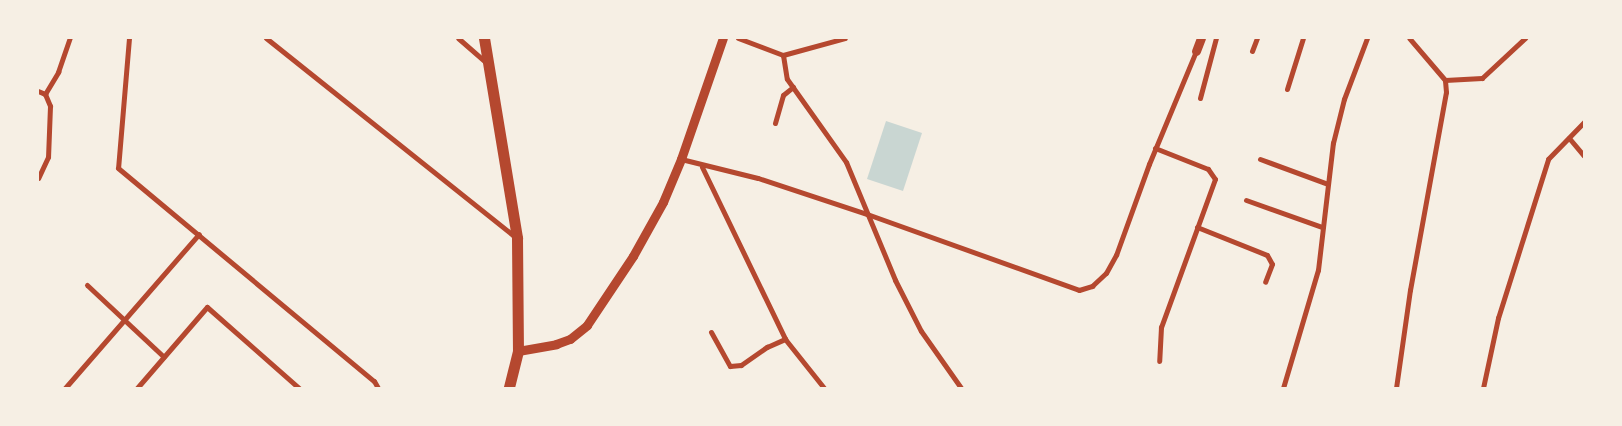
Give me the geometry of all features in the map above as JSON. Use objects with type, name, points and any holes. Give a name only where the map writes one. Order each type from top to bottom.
[{"type":"main road","points":[[484,38],[517,238],[518,351],[509,388]]},
{"type":"street","points":[[45,94],[58,72],[70,38]]},
{"type":"street","points":[[129,38],[118,168],[374,382],[378,388]]},
{"type":"street","points":[[266,38],[517,238]]},
{"type":"street","points":[[458,38],[488,64]]},
{"type":"street","points":[[518,351],[570,339],[587,325],[642,241],[664,202],[681,159],[722,38]]},
{"type":"street","points":[[738,38],[783,55],[845,38]]},
{"type":"street","points":[[681,159],[702,166],[758,178],[867,214],[1080,290],[1092,286],[1106,273],[1201,38]]},
{"type":"street","points":[[1200,98],[1216,38]]},
{"type":"street","points":[[1252,51],[1257,38]]},
{"type":"street","points":[[1287,89],[1303,38]]},
{"type":"street","points":[[1283,388],[1318,270],[1328,184],[1344,99],[1367,38]]},
{"type":"street","points":[[1396,388],[1410,290],[1446,92],[1445,80],[1409,38]]},
{"type":"street","points":[[1445,80],[1482,78],[1525,38]]},
{"type":"street","points":[[783,55],[788,79],[846,162],[867,214],[921,331],[961,388]]},
{"type":"street","points":[[775,123],[783,95],[793,87]]},
{"type":"street","points":[[38,91],[45,94],[50,106],[48,157],[38,178]]},
{"type":"street","points":[[1483,388],[1498,318],[1548,159],[1584,122]]},
{"type":"street","points":[[1569,138],[1584,156]]},
{"type":"street","points":[[1155,148],[1208,168],[1215,179],[1161,327],[1159,361]]},
{"type":"street","points":[[1260,159],[1328,184]]},
{"type":"street","points":[[702,166],[785,339],[824,388]]},
{"type":"street","points":[[1246,200],[1322,227]]},
{"type":"street","points":[[1197,228],[1267,255],[1272,264],[1265,282]]},
{"type":"street","points":[[65,388],[198,234]]},
{"type":"street","points":[[87,285],[164,357]]},
{"type":"street","points":[[137,388],[207,307],[299,388]]},
{"type":"street","points":[[711,332],[730,366],[742,366],[767,347],[785,339]]},
{"type":"shaded area","points":[[886,121],[922,133],[903,191],[867,179]]}]
